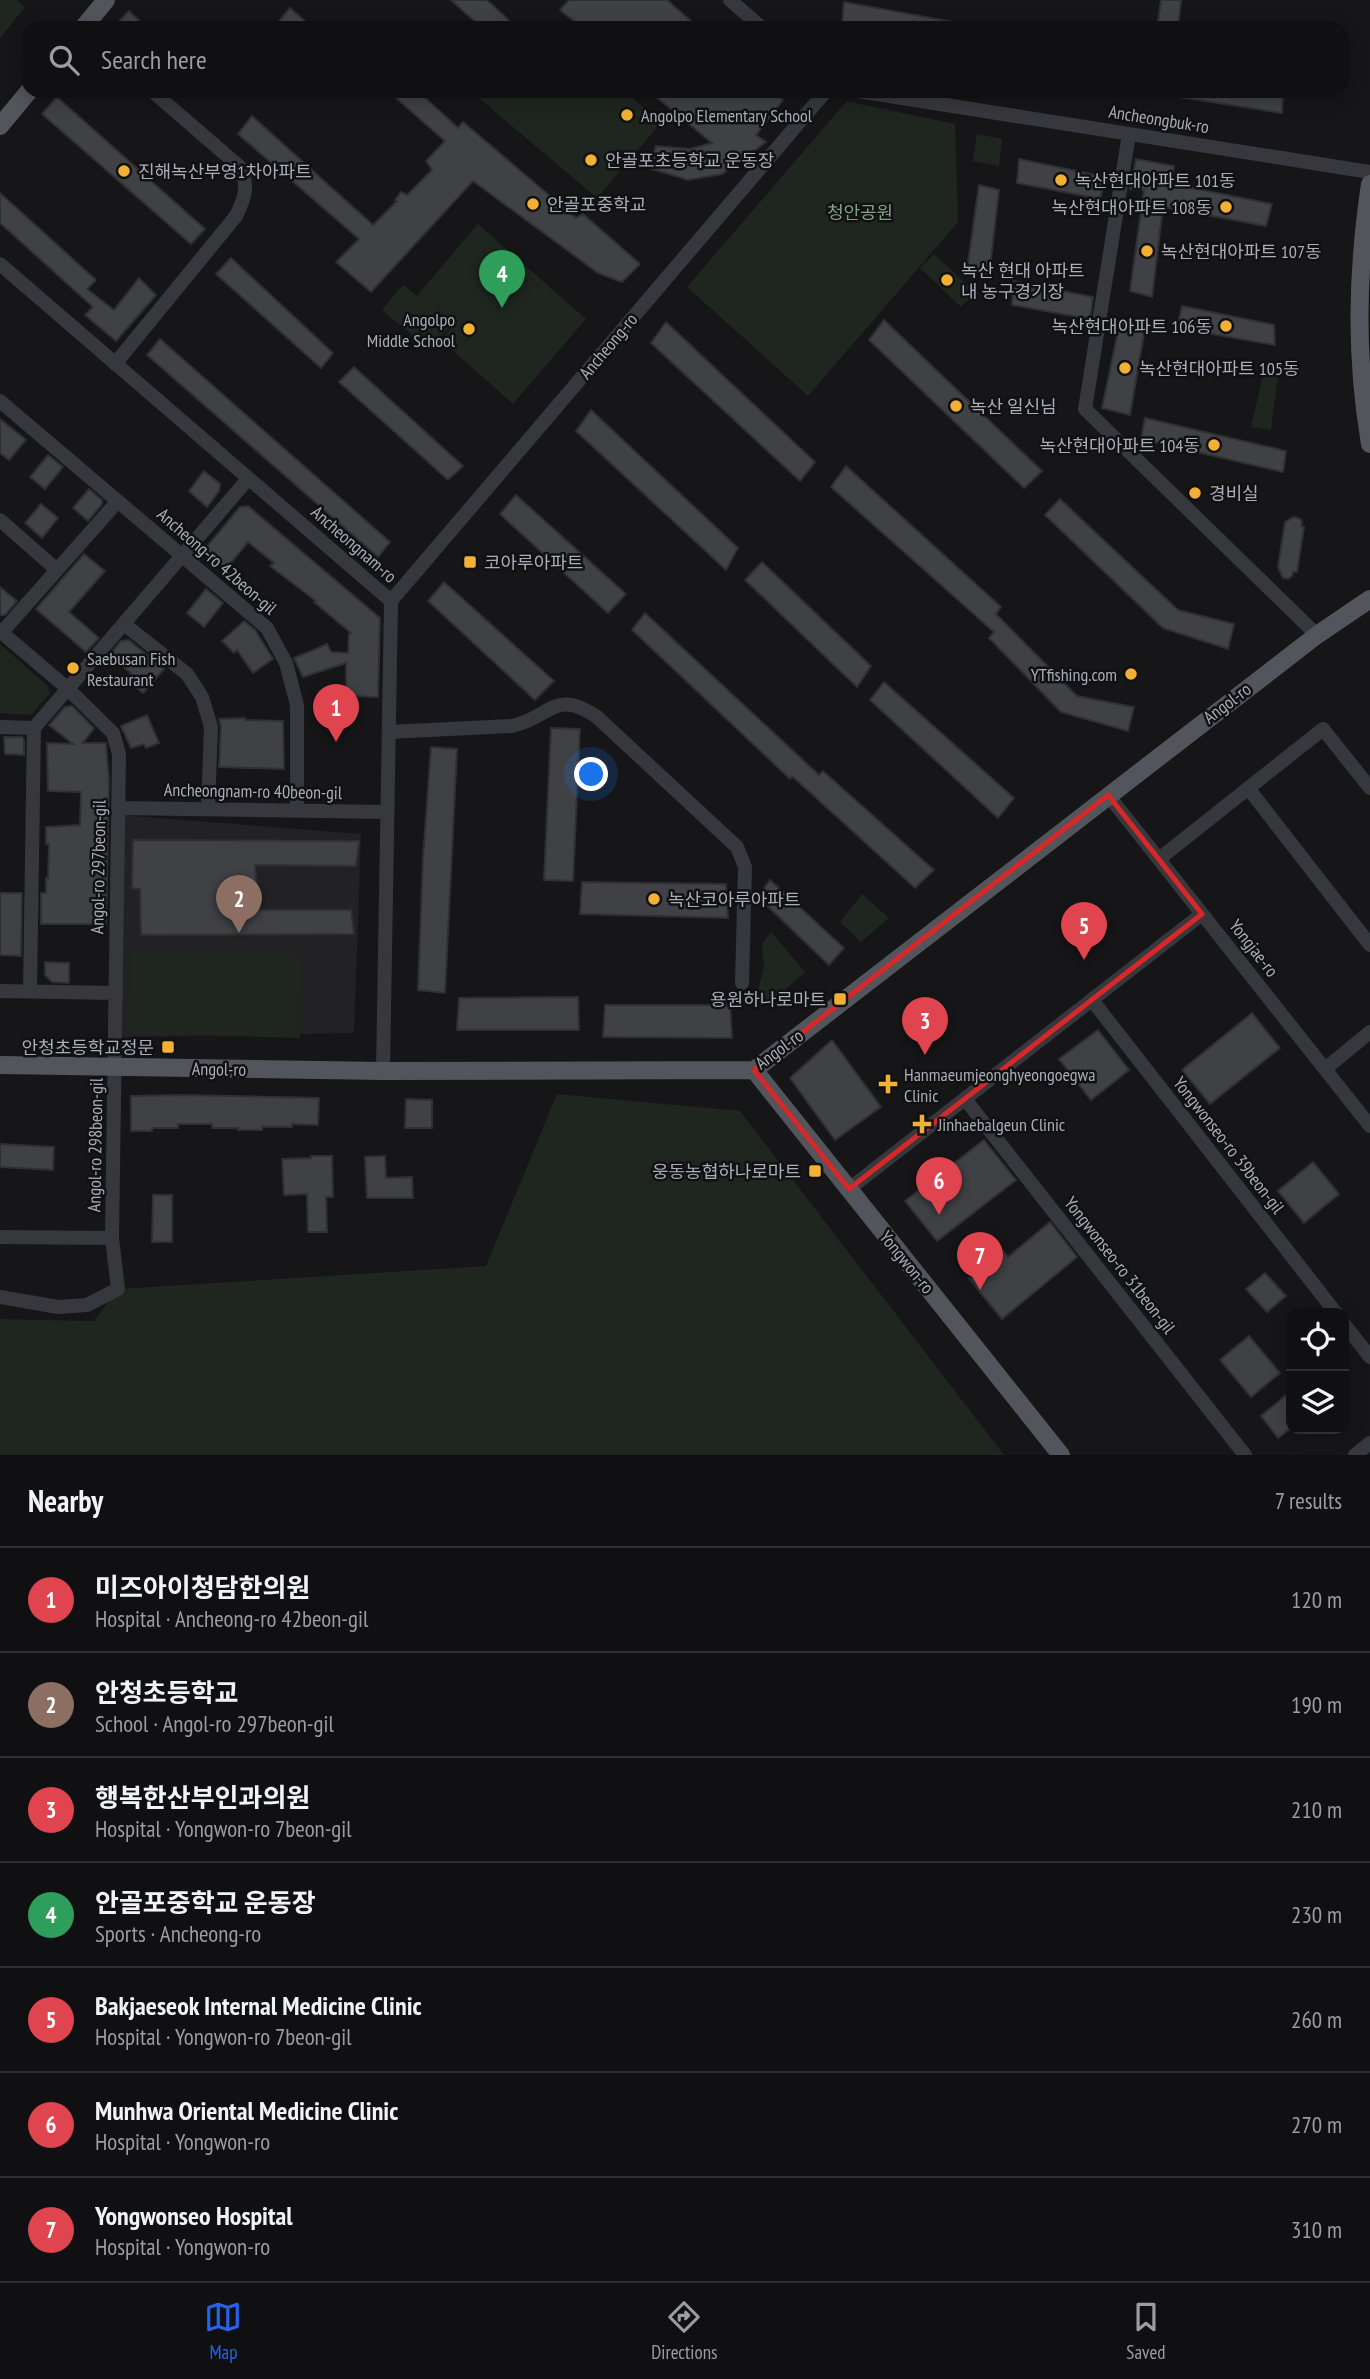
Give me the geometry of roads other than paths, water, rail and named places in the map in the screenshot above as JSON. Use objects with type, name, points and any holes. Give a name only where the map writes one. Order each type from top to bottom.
[{"type":"main road","points":[[90,21],[106,0]]},
{"type":"main road","points":[[0,126],[23,98]]},
{"type":"main road","points":[[1370,184],[1358,295],[1359,354],[1370,444]]},
{"type":"main road","name":"Angol-ro","points":[[0,1065],[383,1071],[754,1070],[1317,635],[1370,599]]},
{"type":"main road","name":"Yongwon-ro","points":[[754,1070],[1061,1455]]},
{"type":"street","points":[[730,0],[754,21]]},
{"type":"street","points":[[115,364],[236,216],[245,200],[247,181],[240,167],[160,98]]},
{"type":"street","name":"Ancheong-ro","points":[[391,601],[820,98]]},
{"type":"street","name":"Ancheongbuk-ro","points":[[902,98],[1370,172]]},
{"type":"street","points":[[1129,134],[1085,409],[1317,635]]},
{"type":"street","name":"Ancheongnam-ro","points":[[1,268],[391,601],[383,1071]]},
{"type":"street","name":"Ancheong-ro 42beon-gil","points":[[0,401],[267,628],[286,663],[297,705],[297,811]]},
{"type":"street","points":[[30,991],[34,728],[183,558],[248,479]]},
{"type":"street","points":[[1,631],[118,501]]},
{"type":"street","points":[[0,520],[57,570]]},
{"type":"street","points":[[124,624],[187,674],[202,697],[211,727],[208,809]]},
{"type":"street","name":"Angol-ro 297beon-gil","points":[[1,631],[114,733],[119,754],[116,1067]]},
{"type":"street","points":[[389,732],[512,726],[526,723],[562,703],[582,706],[737,847],[745,867],[742,983]]},
{"type":"street","points":[[0,727],[34,728]]},
{"type":"street","points":[[1159,859],[1323,729],[1370,788]]},
{"type":"street","points":[[1248,788],[1370,945]]},
{"type":"street","name":"Yongjae-ro","points":[[1108,795],[1370,1126]]},
{"type":"street","name":"Ancheongnam-ro 40beon-gil","points":[[118,807],[387,812]]},
{"type":"street","points":[[849,1189],[1202,914]]},
{"type":"street","points":[[0,991],[116,993]]},
{"type":"street","name":"Yongwonseo-ro 39beon-gil","points":[[1092,1000],[1332,1308]]},
{"type":"street","points":[[1325,1069],[1370,1032]]},
{"type":"street","name":"Angol-ro 298beon-gil","points":[[0,1237],[112,1238],[116,1067]]},
{"type":"street","name":"Yongwonseo-ro 31beon-gil","points":[[965,1099],[1245,1455]]},
{"type":"street","points":[[0,1297],[58,1307],[87,1305],[118,1289],[112,1238]]},
{"type":"street","points":[[1349,1330],[1370,1357]]},
{"type":"street","points":[[1355,1455],[1370,1443]]},
{"type":"place","name":"Angolpo Elementary School","points":[[627,115]]},
{"type":"place","name":"안골포초등학교 운동장","points":[[591,160]]},
{"type":"place","name":"진해녹산부영1차아파트","points":[[124,171]]},
{"type":"place","name":"녹산현대아파트 101동","points":[[1061,180]]},
{"type":"place","name":"안골포중학교","points":[[533,204]]},
{"type":"place","name":"녹산현대아파트 108동","points":[[1226,207]]},
{"type":"place","name":"녹산현대아파트 107동","points":[[1147,251]]},
{"type":"place","name":"녹산 현대 아파트 내 농구경기장","points":[[947,280]]},
{"type":"place","name":"안골포중학교 운동장","points":[[502,308]]},
{"type":"place","name":"녹산현대아파트 106동","points":[[1226,326]]},
{"type":"place","name":"Angolpo Middle School","points":[[469,329]]},
{"type":"place","name":"녹산현대아파트 105동","points":[[1125,368]]},
{"type":"place","name":"녹산 일신님","points":[[956,406]]},
{"type":"place","name":"녹산현대아파트 104동","points":[[1214,445]]},
{"type":"place","name":"경비실","points":[[1195,493]]},
{"type":"place","name":"코아루아파트","points":[[470,562]]},
{"type":"place","name":"Saebusan Fish Restaurant","points":[[73,668]]},
{"type":"place","name":"YTfishing.com","points":[[1131,674]]},
{"type":"place","name":"미즈아이청담한의원","points":[[336,742]]},
{"type":"place","name":"녹산코아루아파트","points":[[654,899]]},
{"type":"place","name":"안청초등학교","points":[[239,933]]},
{"type":"place","name":"Bakjaeseok Internal Medicine Clinic","points":[[1084,960]]},
{"type":"place","name":"용원하나로마트","points":[[840,999]]},
{"type":"place","name":"안청초등학교정문","points":[[168,1047]]},
{"type":"place","name":"행복한산부인과의원","points":[[925,1055]]},
{"type":"place","name":"Hanmaeumjeonghyeongoegwa Clinic","points":[[888,1084]]},
{"type":"place","name":"Jinhaebalgeun Clinic","points":[[922,1124]]},
{"type":"place","name":"웅동농협하나로마트","points":[[815,1171]]},
{"type":"place","name":"Munhwa Oriental Medicine Clinic","points":[[939,1215]]},
{"type":"place","name":"Yongwonseo Hospital","points":[[980,1290]]},
{"type":"park label","name":"청안공원","points":[[860,212]]}]
